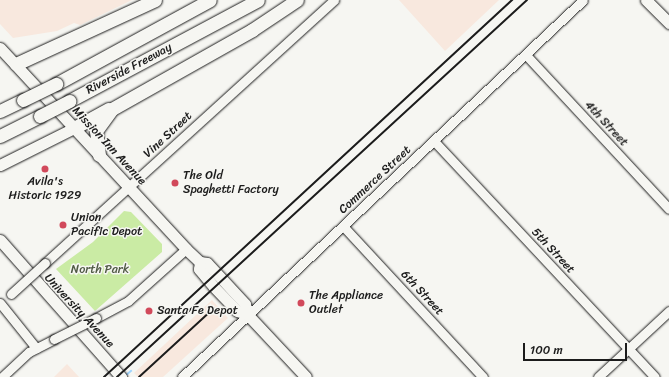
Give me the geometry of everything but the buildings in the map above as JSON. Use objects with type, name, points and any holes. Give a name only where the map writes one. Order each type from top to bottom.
[{"type":"highway","points":[[16,64],[155,0]]},
{"type":"highway","name":"Riverside Freeway","points":[[0,111],[56,84],[210,0]]},
{"type":"highway","name":"Riverside Freeway","points":[[0,136],[69,101],[258,0]]},
{"type":"highway","points":[[74,128],[112,109],[252,30],[297,0]]},
{"type":"highway","points":[[99,155],[96,131],[112,109]]},
{"type":"main road","points":[[646,0],[669,23]]},
{"type":"main road","name":"Mission Inn Avenue","points":[[0,48],[186,249],[200,262],[207,263],[245,304],[247,314],[306,377]]},
{"type":"main road","points":[[0,165],[74,128]]},
{"type":"main road","name":"University Avenue","points":[[0,240],[17,264],[121,377]]},
{"type":"main road","name":"University Avenue","points":[[0,252],[17,264]]},
{"type":"street","name":"Vine Street","points":[[0,303],[130,188],[334,0]]},
{"type":"street","name":"Commerce Street","points":[[182,377],[247,314],[584,0]]},
{"type":"street","name":"4th Street","points":[[526,55],[669,209]]},
{"type":"street","name":"5th Street","points":[[434,141],[655,377]]},
{"type":"street","name":"6th Street","points":[[342,226],[483,377]]},
{"type":"street","points":[[2,377],[36,348],[128,301],[186,249]]},
{"type":"street","points":[[0,303],[36,348]]},
{"type":"street","points":[[598,377],[669,312]]},
{"type":"shaded area","points":[[0,0],[132,0],[80,25],[74,23],[57,31],[13,38],[0,24]]},
{"type":"shaded area","points":[[399,0],[499,0],[445,51]]},
{"type":"shaded area","points":[[212,300],[228,318],[163,377],[138,377],[134,373]]},
{"type":"shaded area","points":[[67,364],[79,377],[54,377]]},
{"type":"green space","name":"North Park","points":[[124,211],[131,212],[162,244],[162,252],[95,311],[56,269],[93,242]]},
{"type":"waterway","points":[[125,376],[131,371]]},
{"type":"railway","points":[[104,377],[512,0]]},
{"type":"railway","points":[[117,377],[527,0]]},
{"type":"railway","points":[[139,377],[214,308]]},
{"type":"place","name":"Avila's Historic 1929","points":[[45,169]]},
{"type":"place","name":"The Old Spaghetti Factory","points":[[175,183]]},
{"type":"place","name":"Union Pacific Depot","points":[[63,225]]},
{"type":"place","name":"The Appliance Outlet","points":[[301,303]]},
{"type":"place","name":"Santa Fe Depot","points":[[149,311]]}]
